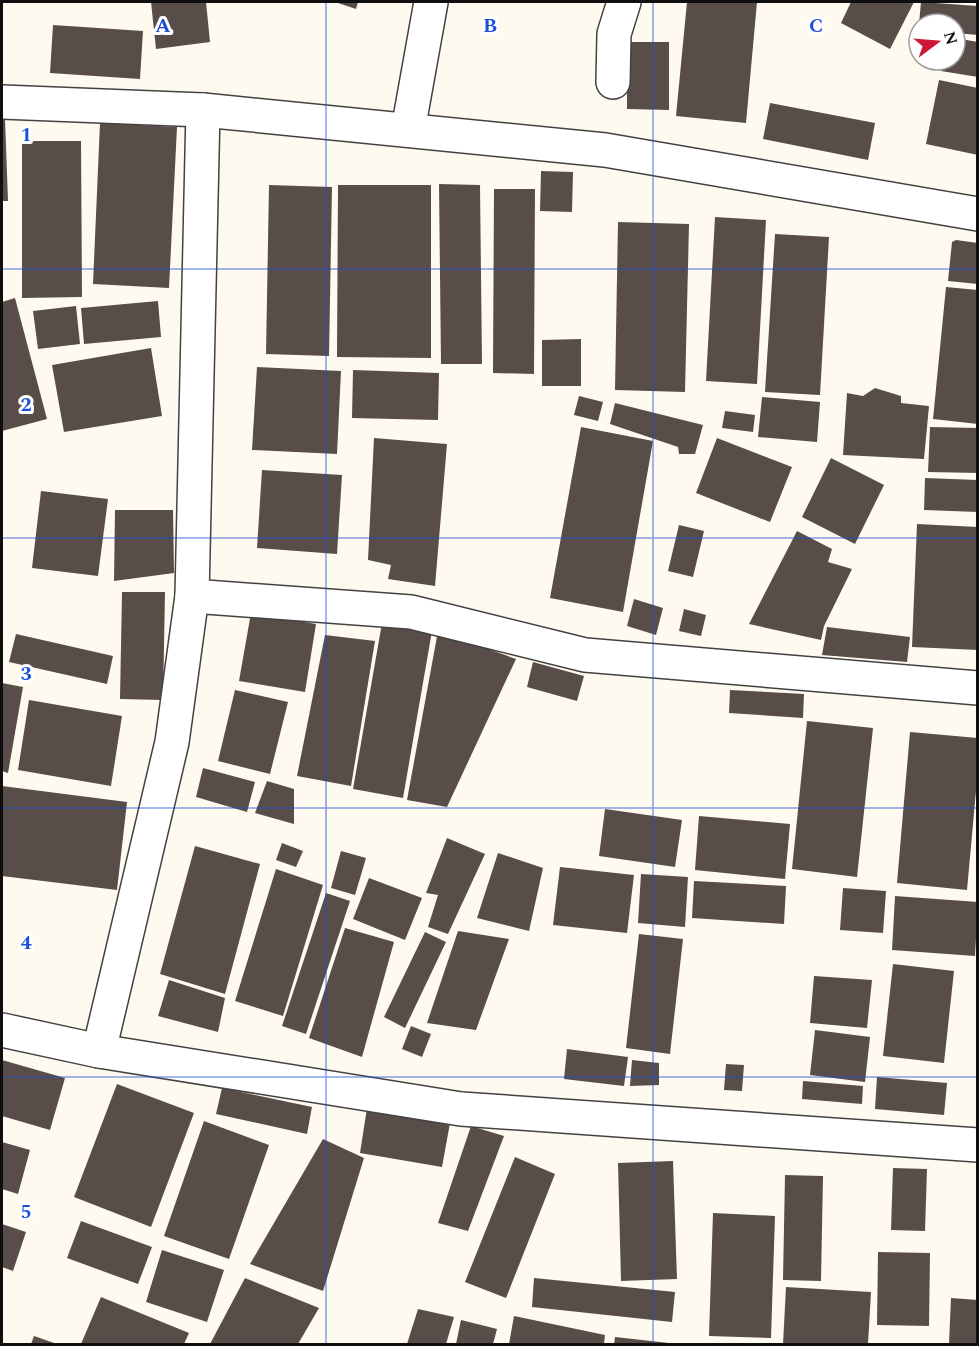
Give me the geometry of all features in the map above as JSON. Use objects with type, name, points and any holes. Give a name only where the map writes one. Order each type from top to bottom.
[{"type":"street","points":[[408,130],[431,2]]},
{"type":"street","points":[[613,82],[615,34],[624,2]]},
{"type":"street","points":[[2,102],[202,110],[605,150],[978,214]]},
{"type":"street","points":[[99,1051],[172,742],[192,596],[202,110]]},
{"type":"street","points":[[192,596],[411,612],[585,655],[978,688]]},
{"type":"street","points":[[2,1030],[99,1051],[461,1109],[978,1145]]},
{"type":"building","points":[[151,2],[206,2],[210,42],[156,49]]},
{"type":"building","points":[[335,2],[358,2],[356,9]]},
{"type":"building","points":[[687,2],[757,2],[746,123],[676,116]]},
{"type":"building","points":[[851,2],[914,2],[890,49],[841,23]]},
{"type":"building","points":[[921,2],[978,6],[978,35],[967,34],[967,12],[920,12]]},
{"type":"building","points":[[53,25],[143,31],[140,79],[50,73]]},
{"type":"building","points":[[967,40],[978,42],[978,77],[947,72],[967,72]]},
{"type":"building","points":[[627,42],[669,42],[669,110],[627,109]]},
{"type":"building","points":[[939,80],[978,88],[978,155],[926,144]]},
{"type":"building","points":[[770,103],[875,123],[868,160],[763,139]]},
{"type":"building","points":[[2,119],[5,119],[8,201],[2,201]]},
{"type":"building","points":[[100,123],[177,127],[169,288],[93,284]]},
{"type":"building","points":[[22,141],[81,141],[82,297],[22,298]]},
{"type":"building","points":[[541,171],[573,172],[572,212],[540,211]]},
{"type":"building","points":[[439,184],[480,185],[482,364],[441,364]]},
{"type":"building","points":[[269,185],[332,187],[329,356],[266,354]]},
{"type":"building","points":[[338,185],[431,185],[431,358],[337,357]]},
{"type":"building","points":[[494,189],[535,189],[534,374],[493,373]]},
{"type":"building","points":[[715,217],[766,220],[757,384],[706,381]]},
{"type":"building","points":[[618,222],[689,224],[685,392],[615,390]]},
{"type":"building","points":[[775,234],[829,237],[820,395],[765,392]]},
{"type":"building","points":[[956,240],[978,243],[978,284],[948,281],[952,242]]},
{"type":"building","points":[[946,287],[978,290],[978,424],[933,419]]},
{"type":"building","points":[[15,298],[47,419],[2,431],[2,302]]},
{"type":"building","points":[[158,301],[161,337],[84,344],[81,308]]},
{"type":"building","points":[[76,306],[80,344],[38,349],[33,311]]},
{"type":"building","points":[[581,339],[581,386],[542,386],[542,340]]},
{"type":"building","points":[[151,348],[162,416],[64,432],[52,365]]},
{"type":"building","points":[[257,367],[341,371],[337,454],[252,450]]},
{"type":"building","points":[[353,370],[439,373],[438,420],[352,418]]},
{"type":"building","points":[[875,388],[901,396],[901,403],[929,406],[924,459],[843,455],[847,393],[863,396]]},
{"type":"building","points":[[579,396],[603,402],[598,421],[574,415]]},
{"type":"building","points":[[762,397],[820,402],[817,442],[758,437]]},
{"type":"building","points":[[615,403],[703,425],[695,454],[679,454],[678,447],[610,424]]},
{"type":"building","points":[[725,411],[755,415],[753,432],[722,428]]},
{"type":"building","points":[[581,427],[653,441],[623,612],[550,598]]},
{"type":"building","points":[[930,427],[978,428],[978,473],[928,472]]},
{"type":"building","points":[[374,438],[447,444],[435,586],[388,579],[391,565],[368,560]]},
{"type":"building","points":[[717,438],[792,467],[770,522],[696,493]]},
{"type":"building","points":[[831,458],[884,485],[855,544],[802,517]]},
{"type":"building","points":[[262,470],[342,475],[337,554],[257,548]]},
{"type":"building","points":[[925,478],[978,480],[978,512],[924,510]]},
{"type":"building","points":[[41,491],[108,499],[98,576],[32,568]]},
{"type":"building","points":[[115,510],[173,510],[174,573],[114,581]]},
{"type":"building","points":[[917,524],[978,527],[978,650],[912,647]]},
{"type":"building","points":[[679,525],[704,531],[693,577],[668,571]]},
{"type":"building","points":[[797,531],[832,549],[828,562],[852,569],[824,626],[821,640],[749,624]]},
{"type":"building","points":[[122,592],[165,592],[163,700],[120,699]]},
{"type":"building","points":[[634,599],[663,608],[656,635],[627,626]]},
{"type":"building","points":[[684,609],[706,615],[701,636],[679,631]]},
{"type":"building","points":[[251,613],[316,624],[305,692],[239,681]]},
{"type":"building","points":[[382,623],[432,631],[403,798],[353,789]]},
{"type":"building","points":[[827,627],[910,637],[907,662],[822,655]]},
{"type":"building","points":[[438,631],[516,659],[447,807],[407,800]]},
{"type":"building","points":[[16,634],[113,656],[107,684],[9,662]]},
{"type":"building","points":[[325,635],[375,641],[351,786],[297,776]]},
{"type":"building","points":[[533,662],[584,676],[577,701],[527,687]]},
{"type":"building","points":[[2,683],[23,687],[8,773],[2,771]]},
{"type":"building","points":[[235,690],[288,702],[270,774],[218,761]]},
{"type":"building","points":[[730,690],[804,694],[803,718],[729,713]]},
{"type":"building","points":[[29,700],[122,716],[111,786],[18,770]]},
{"type":"building","points":[[807,721],[873,728],[857,877],[792,869]]},
{"type":"building","points":[[910,732],[978,738],[978,769],[967,890],[897,883]]},
{"type":"building","points":[[203,768],[255,782],[247,812],[196,797]]},
{"type":"building","points":[[267,781],[294,789],[294,824],[255,813]]},
{"type":"building","points":[[2,786],[127,802],[117,890],[2,876]]},
{"type":"building","points":[[605,809],[682,820],[675,867],[599,856]]},
{"type":"building","points":[[699,816],[790,824],[785,879],[695,870]]},
{"type":"building","points":[[447,838],[485,854],[448,934],[428,927],[438,895],[426,893]]},
{"type":"building","points":[[282,843],[303,851],[296,867],[276,860]]},
{"type":"building","points":[[195,846],[260,864],[225,994],[160,974]]},
{"type":"building","points":[[341,851],[366,858],[355,895],[331,888]]},
{"type":"building","points":[[498,853],[543,868],[529,931],[477,918]]},
{"type":"building","points":[[560,867],[634,875],[627,933],[553,925]]},
{"type":"building","points":[[276,869],[323,885],[283,1016],[235,1001]]},
{"type":"building","points":[[641,874],[688,877],[685,927],[638,923]]},
{"type":"building","points":[[369,878],[422,898],[405,940],[353,919]]},
{"type":"building","points":[[694,881],[786,886],[784,924],[692,918]]},
{"type":"building","points":[[843,888],[886,891],[883,933],[840,930]]},
{"type":"building","points":[[326,893],[350,901],[306,1034],[282,1026]]},
{"type":"building","points":[[895,896],[978,902],[975,956],[892,950]]},
{"type":"building","points":[[345,928],[394,942],[362,1057],[309,1038]]},
{"type":"building","points":[[458,931],[509,939],[476,1030],[427,1023]]},
{"type":"building","points":[[425,932],[446,942],[405,1028],[384,1017]]},
{"type":"building","points":[[639,934],[683,939],[670,1054],[626,1048]]},
{"type":"building","points":[[893,964],[954,971],[944,1063],[883,1056]]},
{"type":"building","points":[[814,976],[872,980],[867,1028],[810,1023]]},
{"type":"building","points":[[169,980],[225,998],[218,1032],[158,1016]]},
{"type":"building","points":[[411,1026],[431,1034],[422,1057],[402,1049]]},
{"type":"building","points":[[815,1030],[870,1037],[865,1082],[810,1075]]},
{"type":"building","points":[[567,1049],[628,1057],[624,1086],[564,1079]]},
{"type":"building","points":[[2,1060],[65,1078],[50,1130],[2,1116]]},
{"type":"building","points":[[632,1060],[659,1063],[659,1085],[630,1086]]},
{"type":"building","points":[[726,1064],[744,1065],[742,1091],[724,1090]]},
{"type":"building","points":[[877,1077],[947,1083],[944,1115],[875,1109]]},
{"type":"building","points":[[803,1081],[863,1086],[862,1104],[802,1099]]},
{"type":"building","points":[[117,1084],[194,1113],[151,1227],[74,1197]]},
{"type":"building","points":[[222,1088],[312,1107],[307,1134],[216,1114]]},
{"type":"building","points":[[367,1108],[450,1123],[442,1167],[360,1153]]},
{"type":"building","points":[[204,1121],[269,1145],[229,1259],[164,1236]]},
{"type":"building","points":[[471,1126],[504,1136],[468,1231],[438,1223]]},
{"type":"building","points":[[323,1139],[364,1158],[323,1291],[250,1264]]},
{"type":"building","points":[[2,1142],[30,1150],[18,1194],[2,1189]]},
{"type":"building","points":[[515,1157],[555,1174],[506,1298],[465,1282]]},
{"type":"building","points":[[673,1161],[677,1279],[621,1281],[618,1163]]},
{"type":"building","points":[[893,1168],[927,1169],[925,1231],[891,1230]]},
{"type":"building","points":[[785,1175],[823,1176],[821,1281],[783,1280]]},
{"type":"building","points":[[713,1213],[775,1216],[771,1338],[709,1336]]},
{"type":"building","points":[[81,1221],[152,1247],[138,1284],[67,1258]]},
{"type":"building","points":[[2,1224],[26,1232],[13,1271],[2,1267]]},
{"type":"building","points":[[162,1250],[224,1270],[207,1322],[146,1302]]},
{"type":"building","points":[[878,1252],[930,1253],[929,1326],[877,1325]]},
{"type":"building","points":[[245,1278],[319,1308],[298,1344],[210,1344]]},
{"type":"building","points":[[534,1278],[675,1292],[672,1322],[532,1307]]},
{"type":"building","points":[[786,1287],[871,1292],[868,1344],[783,1344]]},
{"type":"building","points":[[101,1297],[189,1333],[184,1344],[81,1344]]},
{"type":"building","points":[[951,1298],[978,1300],[978,1344],[949,1344]]},
{"type":"building","points":[[418,1309],[454,1317],[446,1344],[407,1344]]},
{"type":"building","points":[[514,1316],[605,1335],[604,1344],[509,1344]]},
{"type":"building","points":[[461,1320],[497,1329],[493,1344],[456,1344]]},
{"type":"building","points":[[34,1336],[57,1344],[31,1344]]},
{"type":"building","points":[[615,1337],[669,1343],[669,1344],[614,1344]]}]
